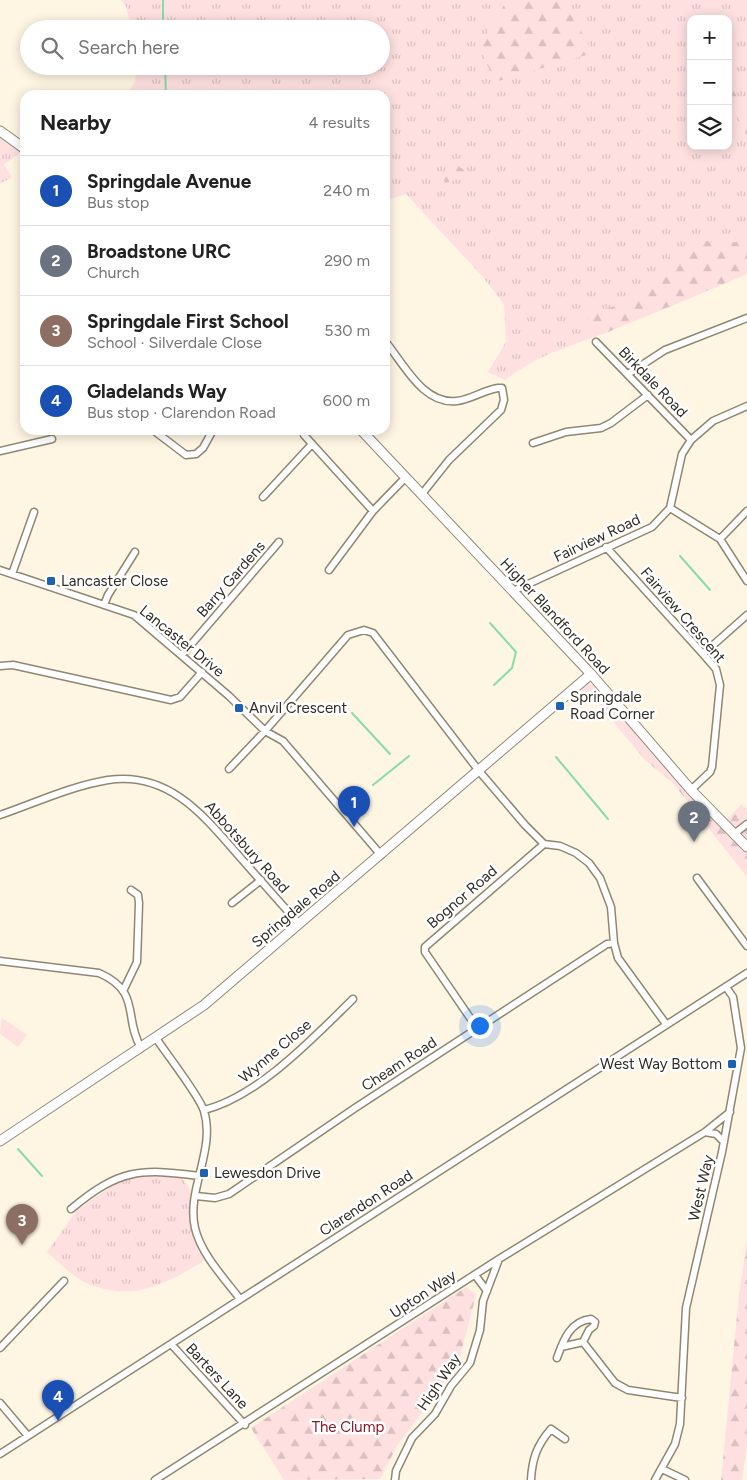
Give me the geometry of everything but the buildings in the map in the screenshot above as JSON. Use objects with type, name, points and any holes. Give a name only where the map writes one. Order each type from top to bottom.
[{"type":"street","points":[[0,130],[20,145]]},
{"type":"street","points":[[628,374],[665,350],[747,318]]},
{"type":"street","name":"Birkdale Road","points":[[596,342],[691,440]]},
{"type":"street","points":[[390,348],[418,384],[439,399],[458,401],[498,388],[502,388],[505,394],[504,406],[496,416],[449,460],[422,494]]},
{"type":"street","points":[[534,443],[566,432],[601,428],[612,424],[648,395]]},
{"type":"street","points":[[747,406],[714,421],[691,440],[682,454],[670,508],[720,539],[747,581]]},
{"type":"street","points":[[159,435],[186,454],[196,454],[203,448],[210,435]]},
{"type":"street","points":[[304,435],[374,511]]},
{"type":"street","name":"Higher Blandford Road","points":[[366,435],[591,674],[691,790],[747,847]]},
{"type":"street","points":[[0,452],[52,439]]},
{"type":"street","points":[[263,497],[312,444]]},
{"type":"street","points":[[329,570],[374,511],[406,477]]},
{"type":"street","name":"Fairview Road","points":[[513,591],[652,527],[670,508]]},
{"type":"street","points":[[720,539],[747,511]]},
{"type":"street","points":[[12,574],[34,512]]},
{"type":"street","name":"Barry Gardens","points":[[182,655],[279,542]]},
{"type":"street","name":"Fairview Crescent","points":[[606,547],[716,669],[720,685],[712,767],[710,772],[691,790]]},
{"type":"street","points":[[104,605],[135,552]]},
{"type":"street","name":"Lancaster Drive","points":[[0,570],[134,614],[202,672],[265,731],[283,741],[381,854]]},
{"type":"street","points":[[703,654],[747,614]]},
{"type":"street","points":[[229,769],[265,731],[348,635],[364,630],[373,633],[479,771],[544,844],[560,846],[576,853],[589,864],[600,878],[611,907],[614,943],[618,958],[666,1024]]},
{"type":"street","points":[[0,666],[13,665],[171,700],[180,697],[202,672]]},
{"type":"street","name":"Springdale Road","points":[[0,1141],[204,1005],[591,674]]},
{"type":"street","name":"Abbotsbury Road","points":[[0,815],[94,783],[120,779],[146,782],[169,790],[196,808],[299,924]]},
{"type":"street","points":[[734,834],[747,824]]},
{"type":"street","name":"Bognor Road","points":[[477,1028],[425,952],[426,946],[544,844]]},
{"type":"street","points":[[697,878],[747,946]]},
{"type":"street","points":[[232,904],[260,880]]},
{"type":"street","points":[[123,991],[137,962],[139,903],[138,894],[131,890]]},
{"type":"street","name":"Cheam Road","points":[[196,1196],[216,1198],[230,1194],[477,1028],[608,944],[614,943]]},
{"type":"street","points":[[0,961],[99,974],[112,980],[123,991],[129,1001],[134,1032],[141,1048]]},
{"type":"street","name":"Clarendon Road","points":[[0,1454],[747,973]]},
{"type":"street","name":"West Way","points":[[655,1480],[675,1444],[680,1424],[686,1308],[724,1142],[741,1048],[733,997],[726,987]]},
{"type":"street","name":"Wynne Close","points":[[204,1110],[219,1106],[249,1091],[309,1041],[353,999]]},
{"type":"street","points":[[156,1038],[204,1110],[206,1142],[193,1217],[195,1230],[205,1251],[240,1299]]},
{"type":"street","name":"Upton Way","points":[[155,1480],[167,1477],[499,1259],[705,1132],[730,1112]]},
{"type":"street","points":[[705,1132],[716,1134],[724,1142]]},
{"type":"street","points":[[71,1209],[97,1188],[131,1173],[158,1171],[199,1176]]},
{"type":"street","name":"High Way","points":[[395,1480],[396,1471],[412,1438],[435,1414],[451,1386],[470,1363],[480,1330],[483,1301],[499,1259]]},
{"type":"street","points":[[475,1275],[487,1291]]},
{"type":"street","points":[[0,1348],[64,1281]]},
{"type":"street","points":[[557,1358],[565,1336],[570,1330],[579,1323],[591,1320],[595,1322],[594,1326],[589,1330],[583,1342]]},
{"type":"street","points":[[583,1342],[615,1383],[628,1390],[682,1398]]},
{"type":"street","points":[[561,1347],[583,1342]]},
{"type":"street","name":"Barters Lane","points":[[171,1344],[245,1424]]},
{"type":"street","points":[[0,1403],[28,1436]]},
{"type":"street","points":[[531,1480],[532,1466],[540,1442],[551,1429],[565,1439]]},
{"type":"street","points":[[662,1468],[685,1480]]},
{"type":"green space","points":[[121,0],[747,0],[747,274],[623,326],[553,352],[517,371],[505,380],[488,372],[506,342],[504,304],[482,276],[406,194],[390,199],[390,90],[129,90],[135,82],[136,75],[390,75],[390,20],[129,20],[126,6]]},
{"type":"green space","points":[[507,0],[558,1],[575,20],[593,53],[495,82],[479,47]]},
{"type":"green space","points":[[732,90],[747,119],[747,139],[732,105]]},
{"type":"green space","points":[[0,136],[20,147],[20,153],[4,164],[12,177],[0,184]]},
{"type":"green space","points":[[455,162],[461,168],[474,175],[445,183],[442,174]]},
{"type":"green space","points":[[694,239],[724,244],[747,240],[747,274],[603,334],[598,333],[587,320],[588,314],[625,303],[656,278],[672,252]]},
{"type":"green space","points":[[588,683],[598,687],[721,825],[742,804],[747,810],[747,877],[673,783],[645,760],[591,695],[581,690]]},
{"type":"green space","points":[[2,1018],[27,1035],[18,1047],[0,1034]]},
{"type":"green space","points":[[137,1176],[181,1177],[191,1190],[189,1209],[193,1235],[207,1259],[166,1282],[152,1287],[123,1291],[108,1290],[91,1285],[73,1275],[47,1252],[77,1210],[115,1184]]},
{"type":"green space","points":[[747,1240],[747,1444],[742,1480],[721,1480],[739,1295]]},
{"type":"green space","name":"The Clump","points":[[466,1287],[476,1295],[460,1357],[397,1446],[380,1479],[284,1480],[251,1428]]},
{"type":"waterway","points":[[163,0],[163,20]]},
{"type":"waterway","points":[[165,75],[166,90]]},
{"type":"waterway","points":[[680,556],[710,590]]},
{"type":"waterway","points":[[490,623],[516,652],[512,668],[494,685]]},
{"type":"waterway","points":[[352,713],[390,754]]},
{"type":"waterway","points":[[373,785],[409,756]]},
{"type":"waterway","points":[[556,757],[608,819]]},
{"type":"waterway","points":[[18,1149],[42,1176]]},
{"type":"place","name":"Lancaster Close","points":[[51,581]]},
{"type":"place","name":"Springdale Road Corner","points":[[560,706]]},
{"type":"place","name":"Anvil Crescent","points":[[239,708]]},
{"type":"place","name":"Springdale Avenue","points":[[354,827]]},
{"type":"place","name":"Broadstone URC","points":[[694,842]]},
{"type":"place","name":"West Way Bottom","points":[[732,1064]]},
{"type":"place","name":"Lewesdon Drive","points":[[204,1173]]},
{"type":"place","name":"Springdale First School","points":[[22,1245]]},
{"type":"place","name":"Gladelands Way","points":[[58,1421]]}]
